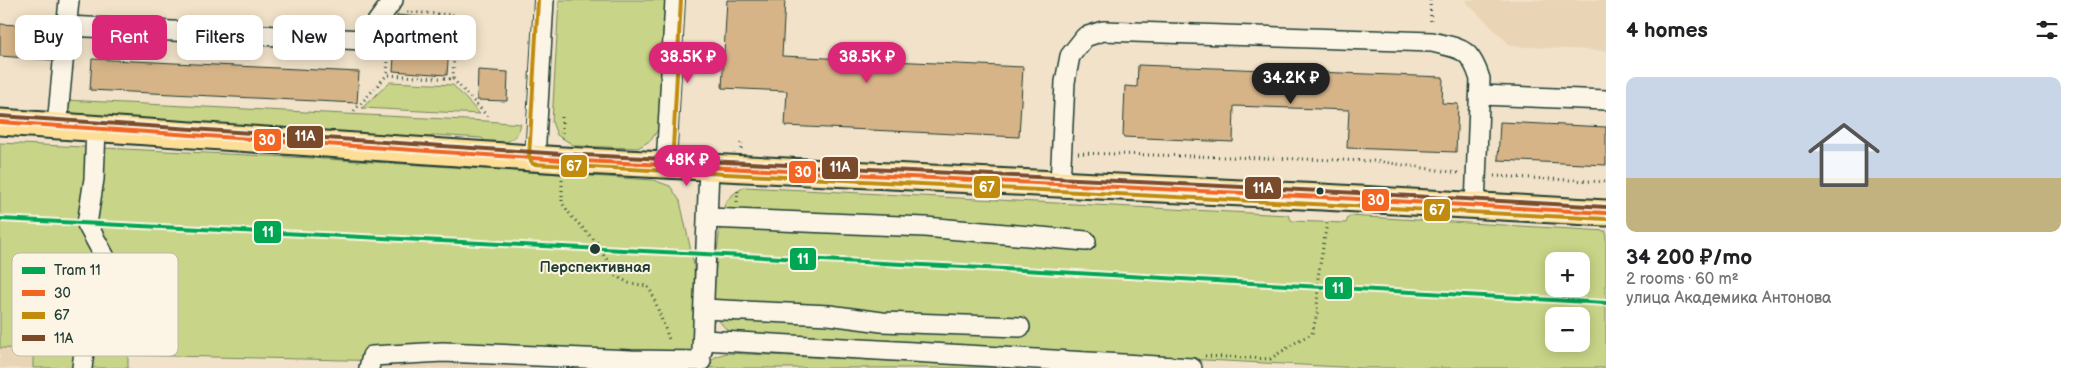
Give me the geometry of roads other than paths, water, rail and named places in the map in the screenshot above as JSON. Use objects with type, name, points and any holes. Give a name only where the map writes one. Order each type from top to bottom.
[{"type":"main road","points":[[0,122],[666,166],[1060,184],[1606,213]]},
{"type":"street","points":[[67,15],[68,0]]},
{"type":"street","points":[[535,158],[544,0]]},
{"type":"street","points":[[666,166],[675,0]]},
{"type":"street","points":[[82,27],[364,40],[390,5]]},
{"type":"street","points":[[1060,184],[1065,82],[1070,56],[1085,37],[1103,31],[1432,42],[1462,49],[1475,62],[1480,79],[1481,95],[1476,206]]},
{"type":"street","points":[[57,126],[64,60]]},
{"type":"street","points":[[1481,95],[1606,100]]},
{"type":"street","points":[[96,129],[93,189],[87,224],[103,253]]},
{"type":"street","points":[[369,368],[372,356],[443,352],[675,360],[701,364],[709,168]]},
{"type":"street","points":[[708,218],[925,227],[1086,241]]},
{"type":"street","points":[[704,309],[829,315],[882,322],[1020,327]]},
{"type":"street","points":[[703,340],[1077,364],[1127,366],[1198,362]]},
{"type":"tram line","name":"11","points":[[0,219],[1004,269],[1606,303]]},
{"type":"place","name":"Перспективная","points":[[595,249]]}]
